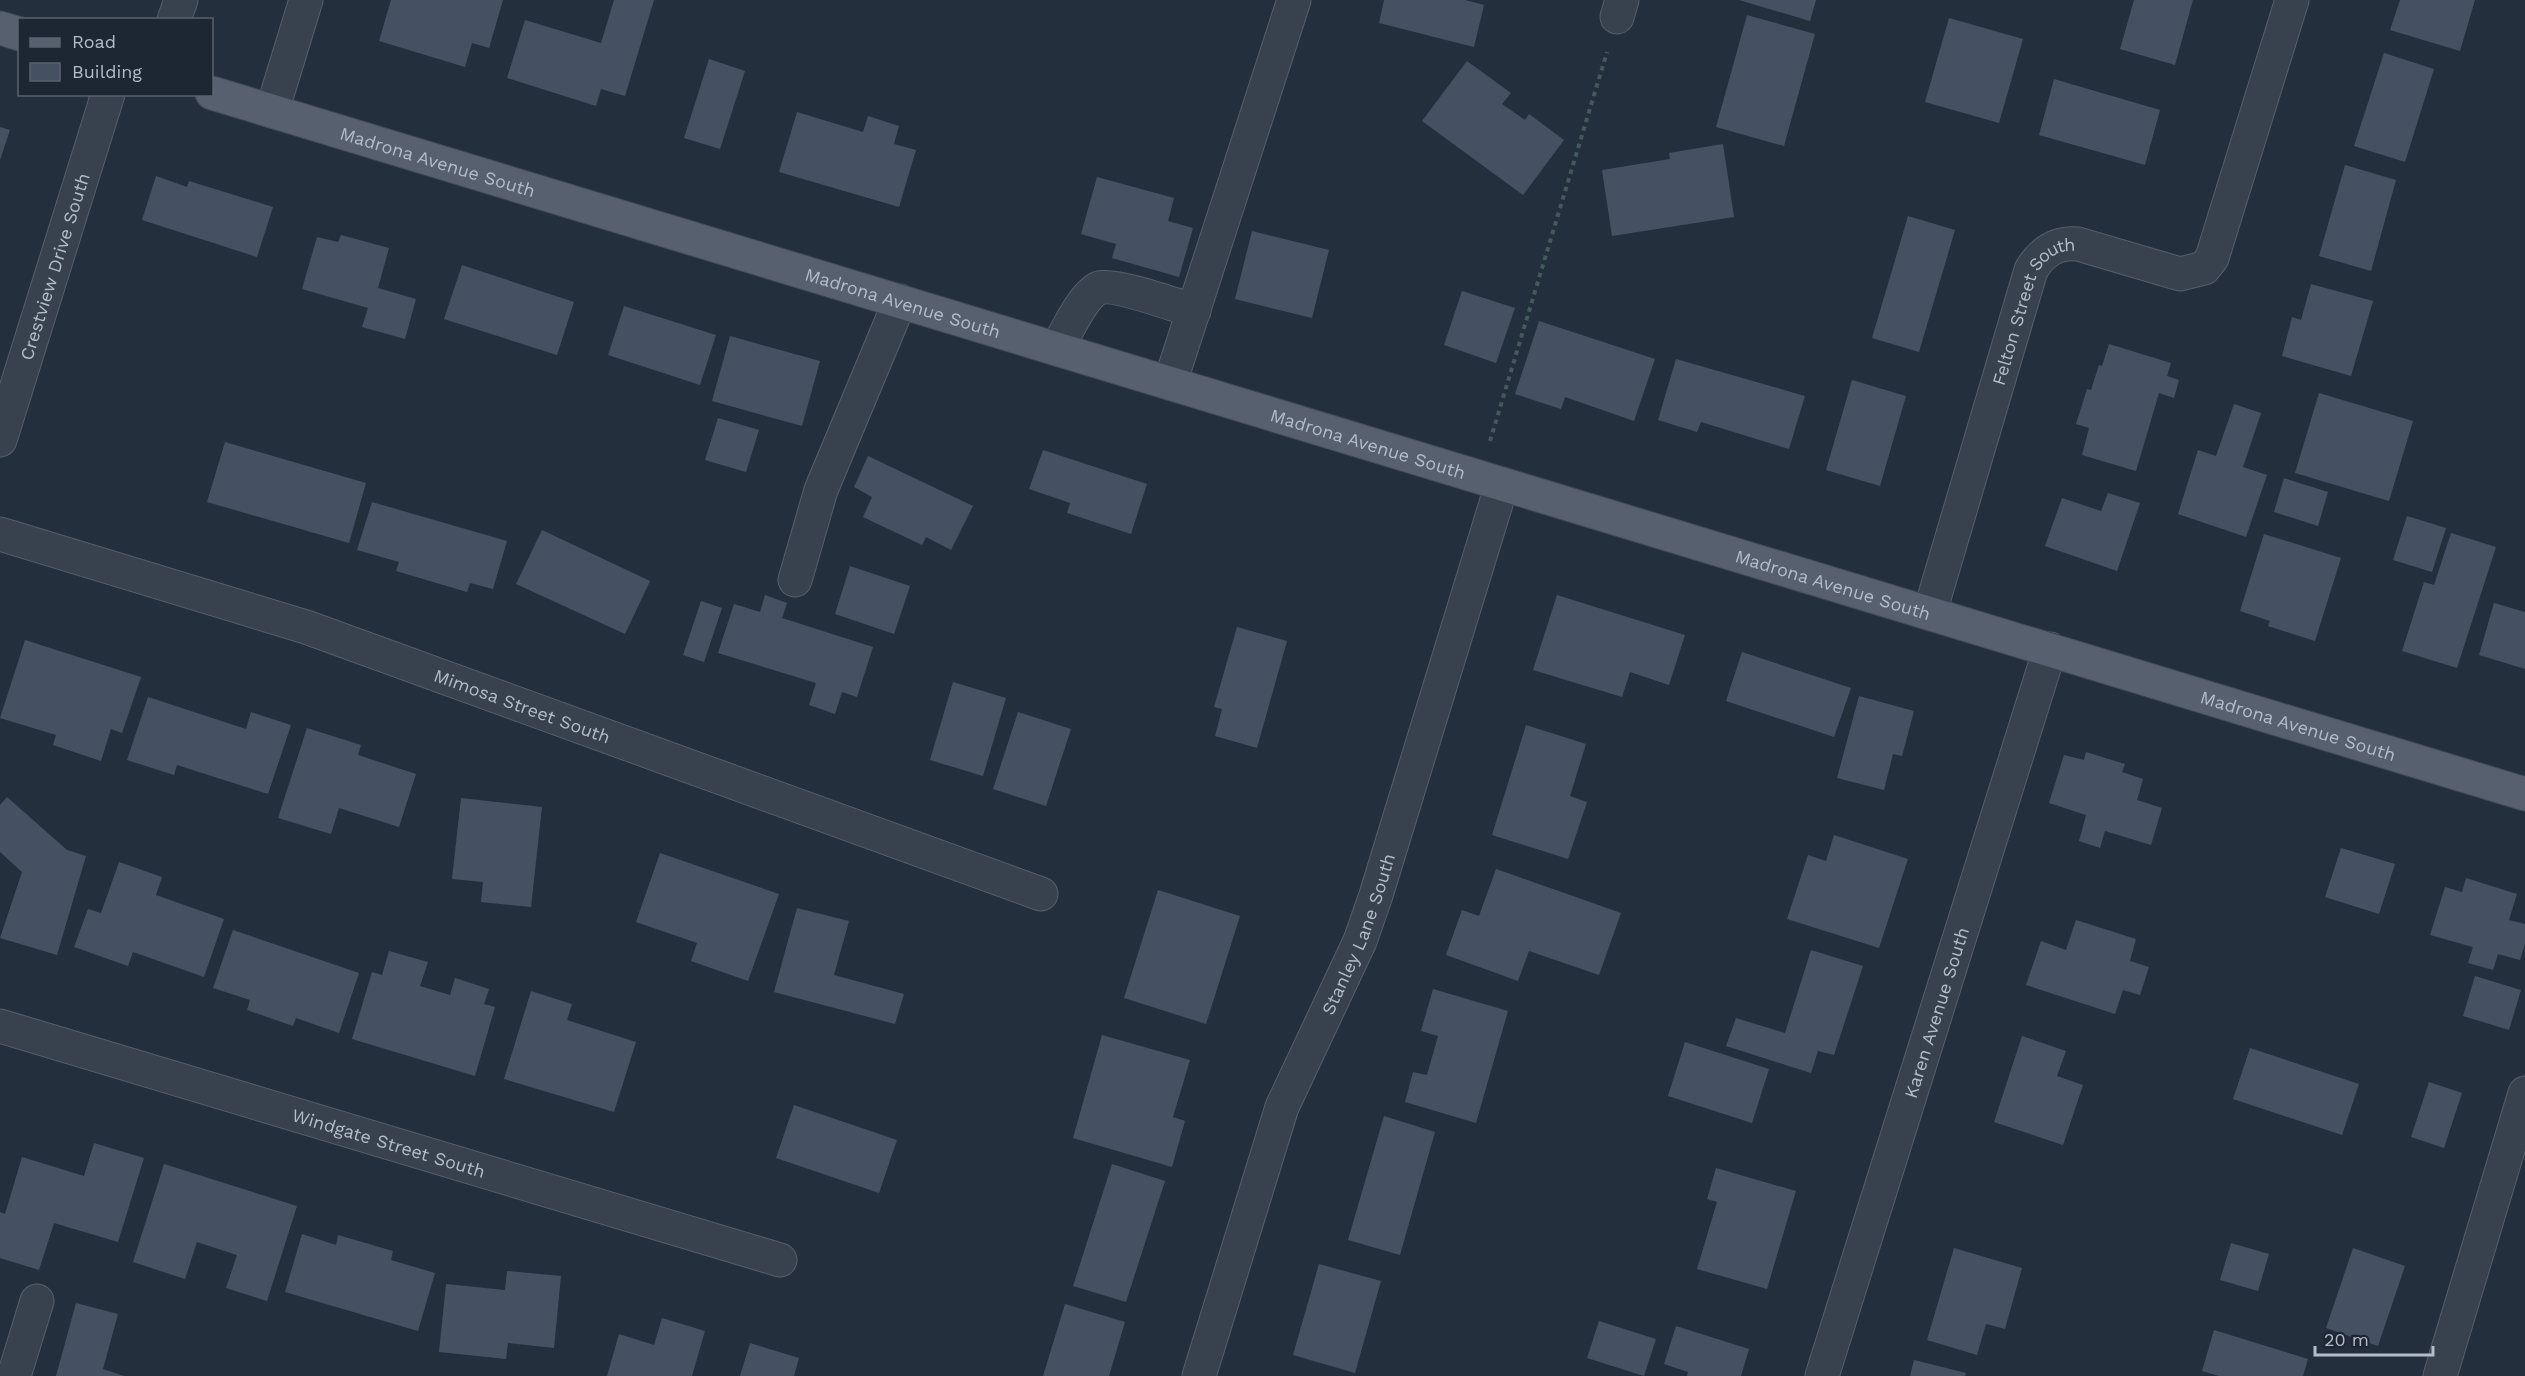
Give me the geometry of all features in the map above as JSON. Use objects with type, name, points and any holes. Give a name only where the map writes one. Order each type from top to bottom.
[{"type":"main road","points":[[0,28],[18,33]]},
{"type":"main road","name":"Madrona Avenue South","points":[[213,93],[2525,794]]},
{"type":"street","points":[[175,18],[181,0]]},
{"type":"street","points":[[272,111],[306,0]]},
{"type":"street","points":[[1170,383],[1294,0]]},
{"type":"street","name":"Felton Street South","points":[[1930,612],[2031,270],[2039,258],[2063,243],[2078,244],[2180,274],[2204,268],[2212,258],[2292,0]]},
{"type":"street","name":"Crestview Drive South","points":[[0,440],[107,96]]},
{"type":"street","points":[[1057,349],[1088,297],[1099,288],[1113,287],[1194,311]]},
{"type":"street","points":[[795,580],[821,490],[900,302]]},
{"type":"street","name":"Stanley Lane South","points":[[1199,1376],[1282,1107],[1360,941],[1373,905],[1491,481]]},
{"type":"street","name":"Mimosa Street South","points":[[0,534],[306,627],[1041,894]]},
{"type":"street","name":"Karen Avenue South","points":[[1822,1376],[2050,649]]},
{"type":"street","name":"Windgate Street South","points":[[0,1026],[780,1260]]},
{"type":"street","points":[[2440,1376],[2525,1093]]},
{"type":"street","points":[[14,1376],[37,1300]]},
{"type":"path","points":[[1491,481],[1620,8]]},
{"type":"building","points":[[391,0],[503,0],[489,48],[472,43],[465,67],[379,41]]},
{"type":"building","points":[[614,0],[654,0],[625,96],[601,89],[596,106],[507,78],[525,20],[601,43]]},
{"type":"building","points":[[1384,0],[1465,0],[1484,5],[1474,47],[1379,23]]},
{"type":"building","points":[[1739,0],[1816,0],[1810,21]]},
{"type":"building","points":[[2134,0],[2193,0],[2175,65],[2120,49]]},
{"type":"building","points":[[2400,0],[2475,0],[2460,51],[2390,30]]},
{"type":"building","points":[[1747,15],[1815,34],[1784,146],[1716,127]]},
{"type":"building","points":[[1949,18],[2023,39],[1999,123],[1925,102]]},
{"type":"building","points":[[2384,53],[2434,69],[2405,162],[2354,146]]},
{"type":"building","points":[[709,59],[745,71],[720,149],[684,138]]},
{"type":"building","points":[[1467,61],[1511,93],[1502,104],[1525,120],[1529,114],[1564,140],[1523,195],[1422,121]]},
{"type":"building","points":[[2054,79],[2160,110],[2145,165],[2039,135]]},
{"type":"building","points":[[797,112],[863,132],[868,116],[899,126],[894,144],[916,150],[899,207],[779,172]]},
{"type":"building","points":[[0,127],[10,130],[0,160]]},
{"type":"building","points":[[1723,144],[1734,217],[1612,236],[1602,170],[1670,159],[1669,153]]},
{"type":"building","points":[[2345,165],[2396,180],[2371,271],[2319,256]]},
{"type":"building","points":[[156,176],[187,187],[189,181],[273,207],[257,257],[142,220]]},
{"type":"building","points":[[1097,177],[1174,198],[1168,221],[1193,228],[1179,277],[1112,258],[1116,244],[1081,234]]},
{"type":"building","points":[[1908,216],[1955,230],[1919,352],[1872,338]]},
{"type":"building","points":[[1252,231],[1329,250],[1312,318],[1235,299]]},
{"type":"building","points":[[341,235],[389,248],[378,288],[416,299],[405,339],[362,327],[368,308],[302,289],[317,237],[338,242]]},
{"type":"building","points":[[462,265],[574,302],[557,355],[444,319]]},
{"type":"building","points":[[2311,284],[2373,301],[2351,376],[2282,356],[2292,317],[2301,320]]},
{"type":"building","points":[[1462,291],[1515,308],[1496,363],[1444,345]]},
{"type":"building","points":[[624,306],[716,335],[700,385],[608,355]]},
{"type":"building","points":[[1539,321],[1655,359],[1634,421],[1565,397],[1561,409],[1515,394]]},
{"type":"building","points":[[730,336],[820,361],[802,426],[712,401]]},
{"type":"building","points":[[2109,344],[2171,363],[2167,376],[2179,380],[2174,398],[2159,393],[2136,471],[2082,455],[2089,428],[2076,424],[2087,389],[2091,390]]},
{"type":"building","points":[[1676,359],[1805,396],[1789,449],[1701,422],[1697,432],[1658,420]]},
{"type":"building","points":[[1852,380],[1906,396],[1880,486],[1826,470]]},
{"type":"building","points":[[2319,393],[2413,421],[2389,501],[2295,473]]},
{"type":"building","points":[[2234,404],[2261,413],[2243,467],[2267,475],[2246,537],[2178,514],[2198,450],[2216,456]]},
{"type":"building","points":[[718,418],[759,430],[746,472],[705,460]]},
{"type":"building","points":[[225,442],[366,483],[349,543],[207,502]]},
{"type":"building","points":[[1043,450],[1147,484],[1131,534],[1067,513],[1070,503],[1029,489]]},
{"type":"building","points":[[868,456],[973,506],[951,550],[926,537],[922,545],[863,517],[872,497],[854,487]]},
{"type":"building","points":[[2284,478],[2328,492],[2318,526],[2274,512]]},
{"type":"building","points":[[2108,493],[2140,503],[2117,571],[2045,546],[2062,498],[2101,511]]},
{"type":"building","points":[[372,502],[507,541],[493,589],[470,583],[467,592],[396,571],[399,562],[357,550]]},
{"type":"building","points":[[2407,516],[2446,528],[2432,572],[2393,560]]},
{"type":"building","points":[[542,530],[650,581],[625,634],[516,584]]},
{"type":"building","points":[[2451,533],[2496,547],[2457,668],[2402,651],[2424,582],[2434,585]]},
{"type":"building","points":[[2264,534],[2341,558],[2315,641],[2268,626],[2270,621],[2240,611]]},
{"type":"building","points":[[850,566],[910,586],[894,634],[835,614]]},
{"type":"building","points":[[765,595],[787,603],[782,618],[873,647],[857,697],[842,692],[835,714],[809,705],[816,683],[718,653],[734,604],[760,612]]},
{"type":"building","points":[[1557,595],[1685,635],[1669,685],[1630,672],[1622,697],[1533,670]]},
{"type":"building","points":[[701,601],[722,608],[704,662],[683,655]]},
{"type":"building","points":[[2494,603],[2525,612],[2525,669],[2479,655]]},
{"type":"building","points":[[1237,627],[1287,641],[1257,748],[1215,736],[1222,709],[1214,707]]},
{"type":"building","points":[[25,640],[141,677],[122,733],[111,729],[101,761],[53,745],[56,735],[0,718]]},
{"type":"building","points":[[1742,652],[1851,688],[1834,737],[1726,701]]},
{"type":"building","points":[[953,682],[1006,698],[983,776],[930,760]]},
{"type":"building","points":[[1859,696],[1914,711],[1902,756],[1893,754],[1884,790],[1837,778]]},
{"type":"building","points":[[148,697],[246,729],[251,712],[291,725],[268,794],[177,765],[174,775],[127,760]]},
{"type":"building","points":[[1018,712],[1071,729],[1046,806],[993,789]]},
{"type":"building","points":[[1526,725],[1586,744],[1570,796],[1587,802],[1568,859],[1492,835]]},
{"type":"building","points":[[307,728],[361,745],[358,755],[416,774],[399,827],[339,808],[331,834],[278,818]]},
{"type":"building","points":[[2086,752],[2125,764],[2122,772],[2143,779],[2137,800],[2162,808],[2151,845],[2105,831],[2100,848],[2079,841],[2086,815],[2049,803],[2064,755],[2084,760]]},
{"type":"building","points":[[7,797],[67,850],[86,856],[57,955],[0,938],[22,872],[0,852],[0,805]]},
{"type":"building","points":[[461,798],[542,807],[531,907],[481,902],[483,882],[452,879]]},
{"type":"building","points":[[1834,835],[1908,859],[1879,948],[1787,919],[1808,855],[1826,861]]},
{"type":"building","points":[[2341,848],[2395,864],[2379,914],[2325,897]]},
{"type":"building","points":[[660,853],[779,894],[748,981],[691,961],[697,943],[636,922]]},
{"type":"building","points":[[119,862],[162,877],[156,895],[224,919],[204,977],[133,952],[128,966],[74,947],[88,909],[101,913]]},
{"type":"building","points":[[1496,869],[1621,913],[1599,975],[1529,951],[1518,981],[1446,955],[1462,910],[1479,916]]},
{"type":"building","points":[[2466,878],[2517,894],[2509,920],[2525,924],[2525,944],[2520,960],[2498,954],[2493,970],[2468,963],[2473,947],[2430,935],[2445,887],[2462,892]]},
{"type":"building","points":[[1158,890],[1240,916],[1206,1024],[1124,998]]},
{"type":"building","points":[[797,908],[849,921],[834,975],[904,994],[895,1024],[774,992]]},
{"type":"building","points":[[2076,920],[2136,939],[2130,961],[2149,967],[2140,995],[2123,990],[2115,1014],[2026,985],[2041,941],[2066,950]]},
{"type":"building","points":[[233,930],[359,973],[339,1033],[296,1018],[293,1026],[247,1010],[250,1000],[213,988]]},
{"type":"building","points":[[1811,950],[1863,966],[1834,1055],[1818,1051],[1811,1073],[1726,1046],[1736,1018],[1785,1033]]},
{"type":"building","points":[[389,951],[428,962],[420,986],[450,995],[455,978],[489,989],[484,1004],[495,1007],[475,1076],[352,1039],[372,972],[382,975]]},
{"type":"building","points":[[2475,976],[2521,990],[2509,1030],[2463,1016]]},
{"type":"building","points":[[1433,989],[1508,1011],[1476,1123],[1405,1102],[1413,1072],[1427,1075],[1438,1036],[1421,1031]]},
{"type":"building","points":[[531,991],[572,1004],[567,1020],[636,1042],[614,1112],[504,1079]]},
{"type":"building","points":[[1102,1035],[1190,1060],[1173,1117],[1185,1121],[1172,1167],[1073,1138]]},
{"type":"building","points":[[2022,1036],[2066,1051],[2057,1076],[2083,1085],[2063,1145],[1994,1122]]},
{"type":"building","points":[[1685,1042],[1769,1069],[1752,1123],[1668,1096]]},
{"type":"building","points":[[2250,1048],[2359,1084],[2342,1135],[2233,1099]]},
{"type":"building","points":[[2429,1082],[2462,1093],[2444,1148],[2411,1137]]},
{"type":"building","points":[[794,1105],[897,1140],[879,1193],[776,1158]]},
{"type":"building","points":[[1384,1116],[1435,1132],[1400,1255],[1348,1240]]},
{"type":"building","points":[[94,1143],[144,1158],[118,1242],[54,1223],[39,1270],[0,1258],[0,1212],[5,1214],[22,1157],[84,1176]]},
{"type":"building","points":[[164,1164],[297,1206],[267,1301],[226,1288],[237,1255],[197,1242],[185,1279],[133,1262]]},
{"type":"building","points":[[1112,1164],[1165,1181],[1126,1302],[1073,1286]]},
{"type":"building","points":[[1716,1168],[1796,1191],[1767,1289],[1697,1269],[1717,1202],[1707,1199]]},
{"type":"building","points":[[302,1234],[336,1245],[338,1235],[393,1251],[391,1260],[435,1273],[418,1331],[285,1292]]},
{"type":"building","points":[[2231,1243],[2269,1254],[2258,1291],[2220,1280]]},
{"type":"building","points":[[1954,1248],[2022,1268],[2005,1329],[1986,1324],[1977,1355],[1927,1340]]},
{"type":"building","points":[[2353,1248],[2405,1266],[2378,1346],[2326,1328]]},
{"type":"building","points":[[1319,1264],[1381,1281],[1355,1373],[1293,1355]]},
{"type":"building","points":[[507,1271],[561,1276],[554,1348],[508,1343],[506,1359],[439,1352],[446,1284],[505,1290]]},
{"type":"building","points":[[76,1303],[118,1314],[103,1369],[124,1376],[56,1376]]},
{"type":"building","points":[[1065,1304],[1125,1322],[1109,1376],[1043,1376]]},
{"type":"building","points":[[662,1318],[705,1331],[692,1376],[607,1376],[619,1334],[654,1345]]},
{"type":"building","points":[[1599,1321],[1656,1339],[1644,1376],[1587,1358]]},
{"type":"building","points":[[1676,1326],[1749,1349],[1741,1376],[1687,1376],[1688,1372],[1664,1364]]},
{"type":"building","points":[[2214,1330],[2308,1359],[2303,1376],[2219,1376],[2202,1371]]},
{"type":"building","points":[[750,1343],[799,1358],[794,1376],[740,1376]]},
{"type":"building","points":[[1914,1360],[1966,1373],[1965,1376],[1910,1376]]}]
